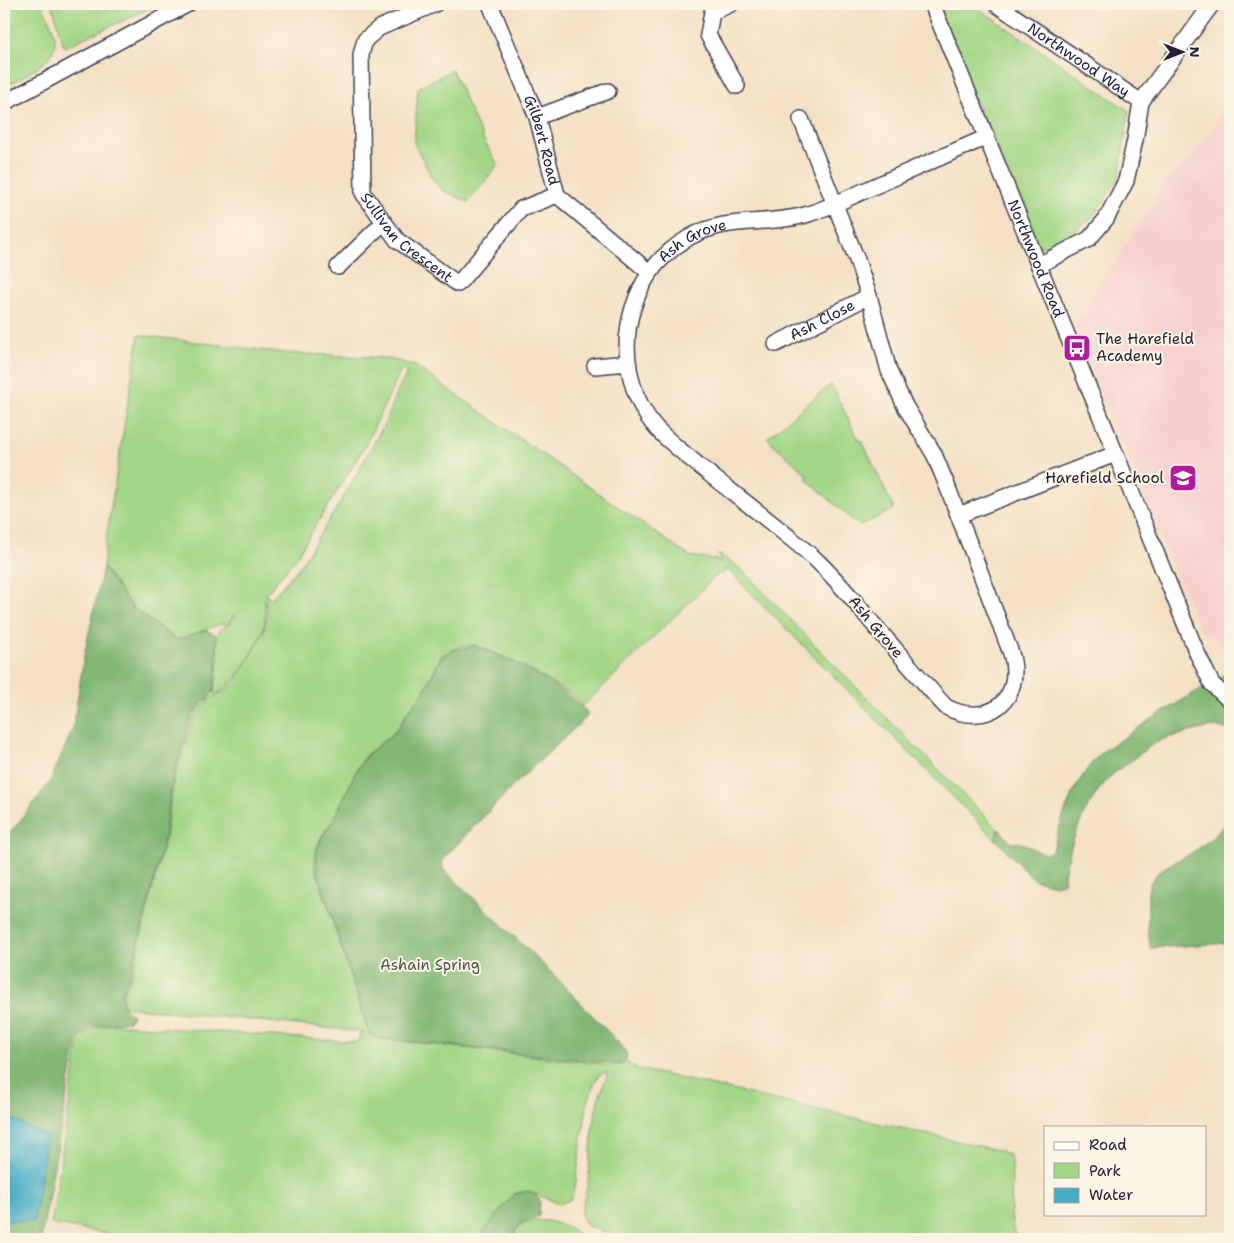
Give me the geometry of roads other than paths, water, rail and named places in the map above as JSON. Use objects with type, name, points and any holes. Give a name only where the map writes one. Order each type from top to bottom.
[{"type":"street","points":[[4,103],[188,4]]},
{"type":"street","name":"Sullivan Crescent","points":[[435,4],[379,28],[365,40],[361,55],[363,193],[397,240],[458,284],[521,209],[557,195]]},
{"type":"street","name":"Gilbert Road","points":[[490,4],[537,117],[557,195],[649,272]]},
{"type":"street","points":[[731,4],[712,12],[708,34],[737,86]]},
{"type":"street","name":"Northwood Road","points":[[932,4],[1197,653],[1212,684],[1230,701]]},
{"type":"street","name":"Northwood Way","points":[[996,4],[1141,102],[1126,181],[1106,219],[1089,239],[1039,265]]},
{"type":"street","points":[[1141,102],[1212,4]]},
{"type":"street","points":[[537,117],[608,91]]},
{"type":"street","points":[[801,119],[835,203]]},
{"type":"street","name":"Ash Grove","points":[[835,203],[870,296],[889,371],[905,406],[934,454],[1005,633],[1014,664],[1014,684],[1006,700],[1000,706],[986,712],[959,712],[946,707],[814,558],[686,455],[657,428],[642,405],[628,363],[628,334],[631,313],[649,272],[672,248],[699,232],[714,226],[788,219],[804,215],[987,137]]},
{"type":"street","points":[[338,267],[384,222]]},
{"type":"street","name":"Ash Close","points":[[776,344],[870,296]]},
{"type":"street","points":[[595,366],[628,363]]},
{"type":"street","points":[[959,515],[1115,454]]},
{"type":"water","points":[[4,1115],[47,1136],[34,1221],[4,1221]]},
{"type":"place","name":"The Harefield Academy","points":[[1077,348]]},
{"type":"place","name":"Harefield School","points":[[1183,478]]},
{"type":"park label","name":"Ashain Spring","points":[[430,965]]}]
